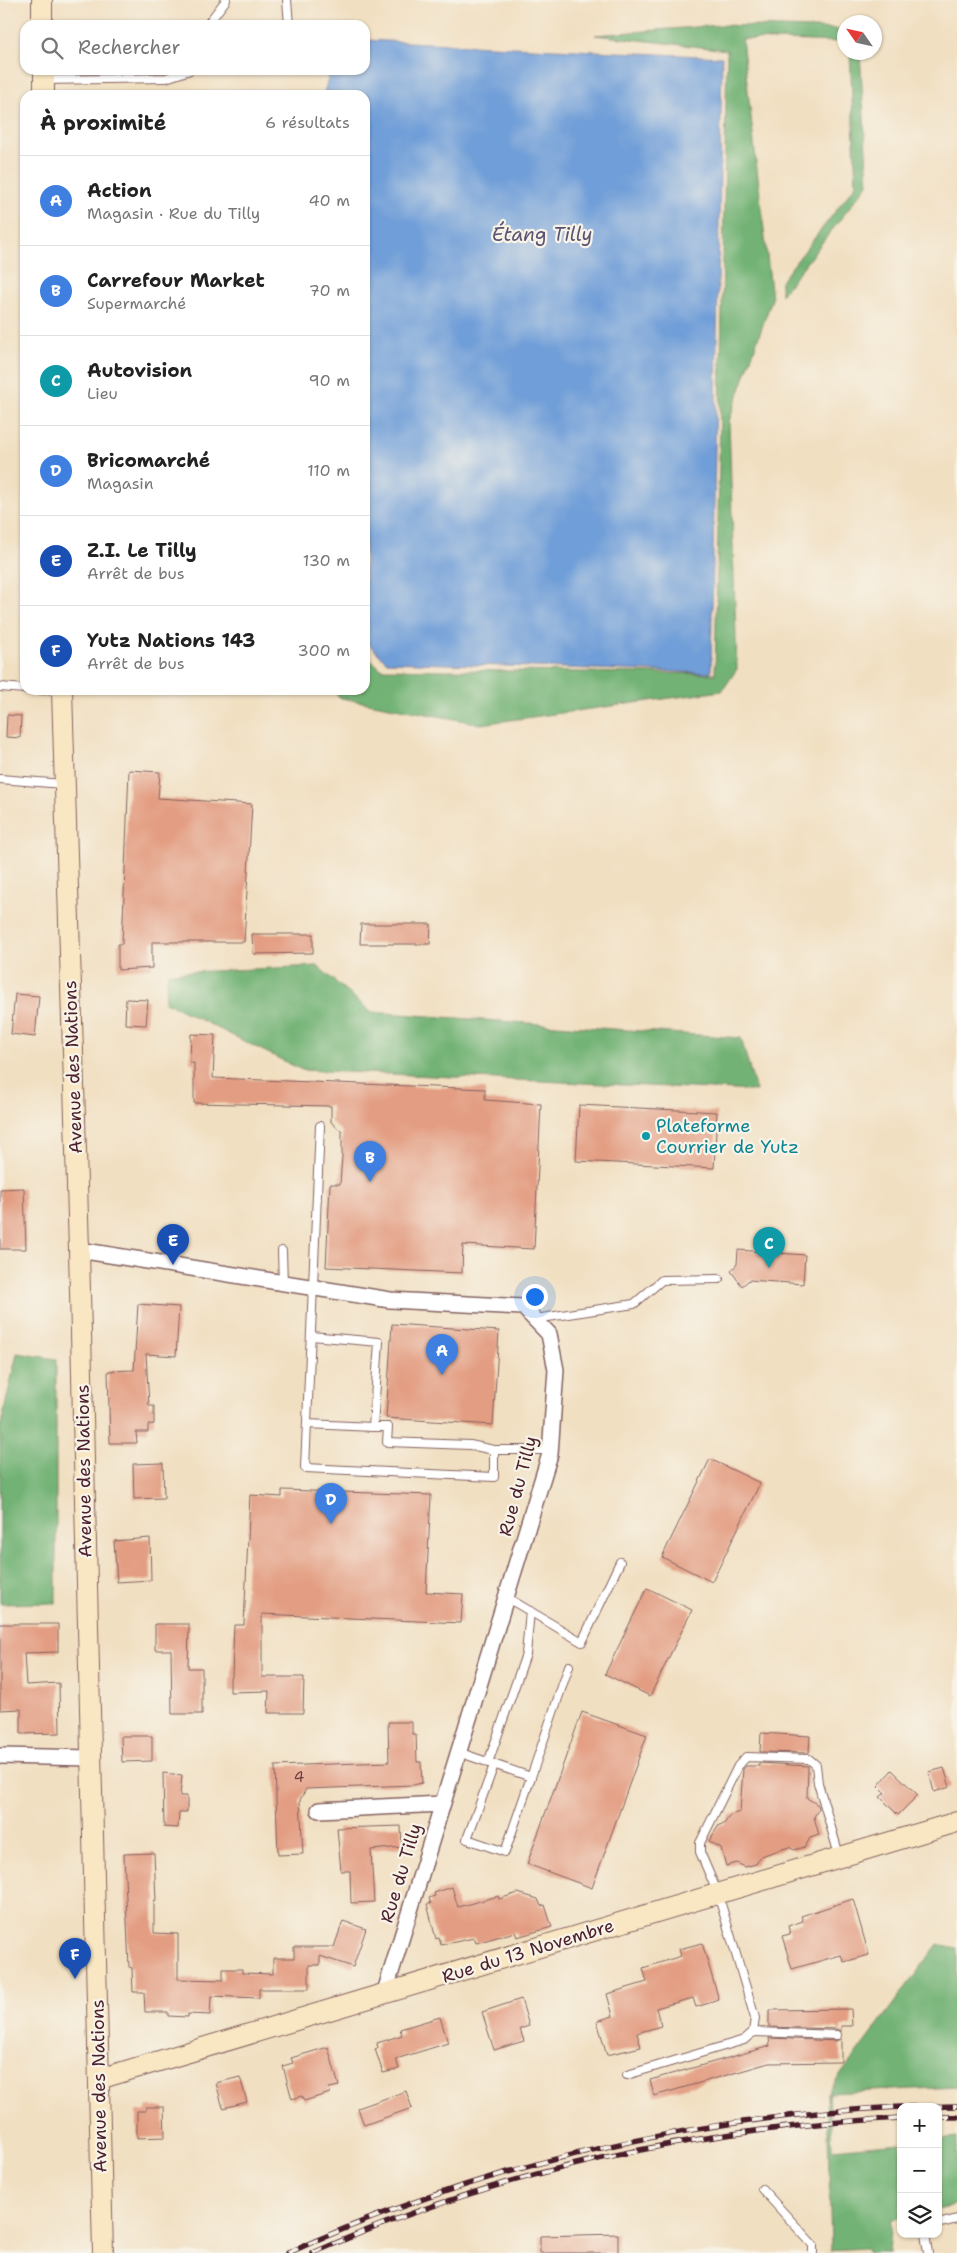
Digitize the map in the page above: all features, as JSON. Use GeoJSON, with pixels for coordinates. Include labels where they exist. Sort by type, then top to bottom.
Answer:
{"type":"FeatureCollection","features":[{"type":"Feature","properties":{"kind":"main road"},"geometry":{"type":"LineString","coordinates":[[42,0],[42,20]]}},
{"type":"Feature","properties":{"kind":"main road","name":"Avenue des Nations"},"geometry":{"type":"LineString","coordinates":[[62,695],[79,1250],[104,2253]]}},
{"type":"Feature","properties":{"kind":"main road","name":"Rue du 13 Novembre"},"geometry":{"type":"LineString","coordinates":[[99,2079],[957,1822]]}},
{"type":"Feature","properties":{"kind":"street","name":"Rue du Tilly"},"geometry":{"type":"LineString","coordinates":[[79,1250],[390,1300],[523,1307],[549,1334],[556,1370],[550,1450],[384,1995]]}},
{"type":"Feature","properties":{"kind":"street"},"geometry":{"type":"LineString","coordinates":[[0,1756],[91,1758]]}},
{"type":"Feature","properties":{"kind":"street"},"geometry":{"type":"LineString","coordinates":[[319,1810],[442,1804]]}},
{"type":"Feature","properties":{"kind":"lane"},"geometry":{"type":"LineString","coordinates":[[211,20],[226,0]]}},
{"type":"Feature","properties":{"kind":"lane"},"geometry":{"type":"LineString","coordinates":[[286,0],[288,20]]}},
{"type":"Feature","properties":{"kind":"lane"},"geometry":{"type":"LineString","coordinates":[[44,82],[166,78],[175,75]]}},
{"type":"Feature","properties":{"kind":"lane"},"geometry":{"type":"LineString","coordinates":[[0,688],[20,689]]}},
{"type":"Feature","properties":{"kind":"lane"},"geometry":{"type":"LineString","coordinates":[[0,779],[65,784]]}},
{"type":"Feature","properties":{"kind":"lane"},"geometry":{"type":"LineString","coordinates":[[320,1126],[312,1336],[304,1468],[494,1476],[494,1450]]}},
{"type":"Feature","properties":{"kind":"lane"},"geometry":{"type":"LineString","coordinates":[[282,1251],[284,1284]]}},
{"type":"Feature","properties":{"kind":"lane"},"geometry":{"type":"LineString","coordinates":[[535,1319],[634,1304],[662,1280],[719,1279]]}},
{"type":"Feature","properties":{"kind":"lane"},"geometry":{"type":"LineString","coordinates":[[312,1336],[379,1342],[373,1427]]}},
{"type":"Feature","properties":{"kind":"lane"},"geometry":{"type":"LineString","coordinates":[[307,1424],[388,1427],[387,1442],[470,1445],[494,1450],[550,1450]]}},
{"type":"Feature","properties":{"kind":"lane"},"geometry":{"type":"LineString","coordinates":[[506,1597],[582,1642],[620,1562]]}},
{"type":"Feature","properties":{"kind":"lane"},"geometry":{"type":"LineString","coordinates":[[530,1611],[526,1654],[468,1840],[505,1852],[569,1666]]}},
{"type":"Feature","properties":{"kind":"lane"},"geometry":{"type":"LineString","coordinates":[[458,1752],[531,1777]]}},
{"type":"Feature","properties":{"kind":"lane"},"geometry":{"type":"LineString","coordinates":[[627,2075],[744,2040],[752,2032],[755,2018],[718,1894],[700,1852],[700,1843],[738,1766],[746,1757],[810,1759],[816,1766],[818,1783],[840,1857]]}},
{"type":"Feature","properties":{"kind":"lane"},"geometry":{"type":"LineString","coordinates":[[752,2032],[837,2035]]}},
{"type":"Feature","properties":{"kind":"lane"},"geometry":{"type":"LineString","coordinates":[[762,2190],[813,2245],[812,2253]]}},
{"type":"Feature","properties":{"kind":"lane"},"geometry":{"type":"LineString","coordinates":[[942,2223],[957,2219]]}},
{"type":"Feature","properties":{"kind":"lane"},"geometry":{"type":"LineString","coordinates":[[926,2238],[928,2253]]}},
{"type":"Feature","properties":{"kind":"green space"},"geometry":{"type":"Polygon","coordinates":[[[720,25],[837,29],[837,42],[742,39],[772,299],[729,421],[737,669],[722,691],[481,724],[341,698],[337,695],[370,695],[370,659],[381,669],[715,674],[727,50],[595,35],[720,25]]]}},
{"type":"Feature","properties":{"kind":"green space"},"geometry":{"type":"Polygon","coordinates":[[[850,60],[860,60],[868,184],[781,295],[781,281],[856,185],[850,60]]]}},
{"type":"Feature","properties":{"kind":"green space"},"geometry":{"type":"Polygon","coordinates":[[[317,966],[371,1012],[741,1038],[756,1091],[302,1070],[165,1002],[168,973],[317,966]]]}},
{"type":"Feature","properties":{"kind":"green space"},"geometry":{"type":"Polygon","coordinates":[[[17,1353],[56,1359],[56,1603],[0,1604],[0,1429],[17,1353]]]}},
{"type":"Feature","properties":{"kind":"green space"},"geometry":{"type":"Polygon","coordinates":[[[938,1944],[957,1948],[957,2087],[829,2093],[832,2149],[897,2143],[897,2219],[892,2220],[889,2253],[868,2253],[866,2248],[831,2250],[827,2093],[938,1944]]]}},
{"type":"Feature","properties":{"kind":"green space"},"geometry":{"type":"Polygon","coordinates":[[[957,2138],[957,2204],[942,2208],[942,2148],[942,2140],[957,2138]]]}},
{"type":"Feature","properties":{"kind":"water","name":"Étang Tilly"},"geometry":{"type":"Polygon","coordinates":[[[370,40],[722,57],[711,673],[387,662],[370,646],[370,90],[325,90],[329,75],[370,75],[370,40]]]}},
{"type":"Feature","properties":{"kind":"building"},"geometry":{"type":"Polygon","coordinates":[[[7,715],[21,716],[20,738],[6,737],[7,715]]]}},
{"type":"Feature","properties":{"kind":"building"},"geometry":{"type":"Polygon","coordinates":[[[129,770],[160,772],[158,798],[252,804],[244,942],[152,942],[152,968],[118,970],[118,944],[122,944],[129,770]]]}},
{"type":"Feature","properties":{"kind":"building"},"geometry":{"type":"Polygon","coordinates":[[[361,924],[431,924],[430,944],[360,944],[361,924]]]}},
{"type":"Feature","properties":{"kind":"building"},"geometry":{"type":"Polygon","coordinates":[[[252,934],[313,934],[313,953],[253,954],[252,934]]]}},
{"type":"Feature","properties":{"kind":"building"},"geometry":{"type":"Polygon","coordinates":[[[15,994],[39,996],[35,1037],[11,1034],[15,994]]]}},
{"type":"Feature","properties":{"kind":"building"},"geometry":{"type":"Polygon","coordinates":[[[126,999],[148,1000],[146,1025],[125,1024],[126,999]]]}},
{"type":"Feature","properties":{"kind":"building"},"geometry":{"type":"Polygon","coordinates":[[[191,1034],[215,1035],[213,1078],[485,1089],[485,1100],[541,1104],[534,1249],[463,1245],[462,1273],[326,1267],[330,1184],[340,1184],[342,1156],[342,1132],[331,1122],[331,1106],[194,1103],[194,1063],[190,1063],[191,1034]]]}},
{"type":"Feature","properties":{"kind":"building","name":"Plateforme Courrier de Yutz"},"geometry":{"type":"Polygon","coordinates":[[[579,1105],[717,1112],[714,1168],[576,1161],[579,1105]]]}},
{"type":"Feature","properties":{"kind":"building"},"geometry":{"type":"Polygon","coordinates":[[[24,1188],[26,1249],[0,1249],[0,1189],[24,1188]]]}},
{"type":"Feature","properties":{"kind":"building"},"geometry":{"type":"Polygon","coordinates":[[[738,1250],[805,1255],[803,1284],[749,1280],[742,1286],[731,1271],[737,1264],[738,1250]]]}},
{"type":"Feature","properties":{"kind":"building"},"geometry":{"type":"Polygon","coordinates":[[[138,1304],[179,1307],[176,1356],[146,1354],[149,1406],[154,1406],[154,1424],[148,1425],[148,1432],[136,1432],[137,1443],[110,1443],[108,1371],[134,1370],[138,1304]]]}},
{"type":"Feature","properties":{"kind":"building"},"geometry":{"type":"Polygon","coordinates":[[[392,1324],[499,1331],[493,1425],[386,1418],[392,1324]]]}},
{"type":"Feature","properties":{"kind":"building"},"geometry":{"type":"Polygon","coordinates":[[[710,1459],[760,1483],[712,1582],[662,1557],[710,1459]]]}},
{"type":"Feature","properties":{"kind":"building"},"geometry":{"type":"Polygon","coordinates":[[[163,1463],[164,1498],[134,1499],[133,1464],[163,1463]]]}},
{"type":"Feature","properties":{"kind":"building"},"geometry":{"type":"Polygon","coordinates":[[[282,1490],[431,1495],[426,1592],[463,1594],[461,1623],[262,1614],[262,1677],[304,1677],[303,1713],[268,1713],[269,1691],[230,1692],[234,1625],[244,1625],[250,1495],[282,1497],[282,1490]]]}},
{"type":"Feature","properties":{"kind":"building"},"geometry":{"type":"Polygon","coordinates":[[[150,1538],[151,1580],[117,1582],[114,1541],[150,1538]]]}},
{"type":"Feature","properties":{"kind":"building"},"geometry":{"type":"Polygon","coordinates":[[[647,1588],[692,1610],[650,1696],[605,1674],[647,1588]]]}},
{"type":"Feature","properties":{"kind":"building"},"geometry":{"type":"Polygon","coordinates":[[[0,1624],[58,1624],[58,1652],[24,1653],[26,1685],[59,1683],[60,1733],[21,1734],[21,1709],[0,1710],[0,1624]]]}},
{"type":"Feature","properties":{"kind":"building"},"geometry":{"type":"Polygon","coordinates":[[[155,1624],[189,1624],[188,1668],[202,1668],[202,1714],[172,1714],[171,1650],[155,1650],[155,1624]]]}},
{"type":"Feature","properties":{"kind":"building"},"geometry":{"type":"Polygon","coordinates":[[[582,1712],[647,1735],[592,1888],[527,1864],[582,1712]]]}},
{"type":"Feature","properties":{"kind":"building"},"geometry":{"type":"Polygon","coordinates":[[[388,1722],[412,1722],[412,1734],[416,1734],[417,1762],[421,1762],[422,1783],[413,1785],[306,1789],[300,1800],[303,1854],[278,1855],[275,1766],[389,1762],[388,1722]]]}},
{"type":"Feature","properties":{"kind":"building"},"geometry":{"type":"Polygon","coordinates":[[[761,1733],[810,1736],[809,1753],[760,1752],[761,1733]]]}},
{"type":"Feature","properties":{"kind":"building"},"geometry":{"type":"Polygon","coordinates":[[[121,1736],[152,1736],[152,1761],[122,1762],[121,1736]]]}},
{"type":"Feature","properties":{"kind":"building"},"geometry":{"type":"Polygon","coordinates":[[[759,1763],[808,1766],[807,1798],[818,1805],[819,1808],[814,1817],[819,1835],[810,1838],[805,1847],[794,1850],[789,1847],[761,1856],[756,1864],[745,1867],[737,1863],[726,1866],[721,1848],[709,1841],[719,1825],[724,1824],[730,1815],[740,1812],[743,1769],[746,1766],[759,1766],[759,1763]]]}},
{"type":"Feature","properties":{"kind":"building"},"geometry":{"type":"Polygon","coordinates":[[[944,1768],[950,1787],[934,1792],[929,1772],[944,1768]]]}},
{"type":"Feature","properties":{"kind":"building"},"geometry":{"type":"Polygon","coordinates":[[[892,1770],[918,1795],[898,1815],[880,1797],[885,1793],[878,1786],[892,1770]]]}},
{"type":"Feature","properties":{"kind":"building"},"geometry":{"type":"Polygon","coordinates":[[[163,1773],[182,1775],[180,1796],[187,1796],[187,1812],[179,1812],[178,1828],[164,1827],[163,1773]]]}},
{"type":"Feature","properties":{"kind":"building"},"geometry":{"type":"Polygon","coordinates":[[[401,1826],[402,1847],[371,1850],[374,1902],[351,1903],[350,1871],[341,1871],[337,1828],[401,1826]]]}},
{"type":"Feature","properties":{"kind":"building"},"geometry":{"type":"Polygon","coordinates":[[[154,1853],[156,1901],[154,1900],[154,1933],[178,1934],[178,1979],[223,1980],[223,1969],[242,1969],[242,1973],[273,1974],[273,1958],[294,1958],[294,1947],[334,1947],[343,1921],[366,1929],[353,1967],[320,1956],[320,1965],[309,1965],[309,1989],[259,1989],[259,1998],[211,1996],[210,2015],[188,2014],[188,2017],[168,2016],[168,2012],[145,2012],[144,1992],[133,1992],[132,1968],[129,1967],[124,1854],[154,1853]]]}},
{"type":"Feature","properties":{"kind":"building"},"geometry":{"type":"Polygon","coordinates":[[[452,1887],[458,1907],[498,1896],[499,1899],[518,1893],[538,1899],[541,1906],[545,1905],[552,1927],[517,1937],[515,1932],[476,1943],[474,1938],[441,1945],[439,1938],[436,1939],[427,1904],[431,1904],[429,1898],[435,1896],[434,1893],[452,1887]]]}},
{"type":"Feature","properties":{"kind":"building"},"geometry":{"type":"Polygon","coordinates":[[[853,1899],[869,1955],[844,1962],[841,1955],[792,1969],[782,1936],[790,1934],[788,1926],[803,1921],[801,1916],[853,1899]]]}},
{"type":"Feature","properties":{"kind":"building"},"geometry":{"type":"Polygon","coordinates":[[[702,1943],[719,2000],[696,2007],[693,1998],[656,2008],[661,2026],[637,2033],[641,2047],[607,2055],[597,2021],[613,2016],[607,1994],[647,1982],[643,1968],[681,1956],[679,1949],[702,1943]]]}},
{"type":"Feature","properties":{"kind":"building"},"geometry":{"type":"Polygon","coordinates":[[[521,1999],[529,2026],[520,2029],[524,2041],[494,2050],[482,2012],[521,1999]]]}},
{"type":"Feature","properties":{"kind":"building"},"geometry":{"type":"Polygon","coordinates":[[[851,2009],[852,2026],[841,2026],[841,2032],[837,2029],[769,2027],[769,2010],[851,2009]]]}},
{"type":"Feature","properties":{"kind":"building"},"geometry":{"type":"Polygon","coordinates":[[[440,2017],[448,2043],[396,2059],[399,2069],[383,2073],[375,2049],[378,2048],[377,2043],[402,2035],[400,2029],[440,2017]]]}},
{"type":"Feature","properties":{"kind":"building"},"geometry":{"type":"Polygon","coordinates":[[[769,2038],[837,2041],[841,2038],[841,2062],[769,2063],[654,2096],[650,2080],[770,2046],[769,2038]]]}},
{"type":"Feature","properties":{"kind":"building"},"geometry":{"type":"Polygon","coordinates":[[[328,2047],[339,2086],[329,2088],[330,2093],[304,2101],[302,2096],[292,2099],[283,2066],[293,2063],[291,2058],[328,2047]]]}},
{"type":"Feature","properties":{"kind":"building"},"geometry":{"type":"Polygon","coordinates":[[[240,2077],[247,2102],[223,2108],[216,2083],[240,2077]]]}},
{"type":"Feature","properties":{"kind":"building"},"geometry":{"type":"Polygon","coordinates":[[[406,2091],[412,2108],[364,2125],[358,2108],[406,2091]]]}},
{"type":"Feature","properties":{"kind":"building"},"geometry":{"type":"Polygon","coordinates":[[[146,2107],[164,2107],[165,2137],[137,2138],[137,2111],[146,2111],[146,2107]]]}},
{"type":"Feature","properties":{"kind":"building"},"geometry":{"type":"Polygon","coordinates":[[[618,2234],[618,2253],[540,2253],[540,2236],[618,2234]]]}},
{"type":"Feature","properties":{"kind":"railway"},"geometry":{"type":"LineString","coordinates":[[942,2106],[957,2106]]}},
{"type":"Feature","properties":{"kind":"railway"},"geometry":{"type":"LineString","coordinates":[[288,2253],[361,2222],[435,2195],[511,2171],[587,2151],[743,2122],[897,2107]]}},
{"type":"Feature","properties":{"kind":"railway"},"geometry":{"type":"LineString","coordinates":[[942,2117],[957,2117]]}},
{"type":"Feature","properties":{"kind":"railway"},"geometry":{"type":"LineString","coordinates":[[313,2253],[383,2224],[455,2199],[527,2177],[601,2158],[675,2143],[750,2132],[825,2123],[897,2118]]}},
{"type":"Feature","properties":{"kind":"place","name":"Plateforme Courrier de Yutz"},"geometry":{"type":"Point","coordinates":[646,1136]}},
{"type":"Feature","properties":{"kind":"place","name":"Carrefour Market"},"geometry":{"type":"Point","coordinates":[370,1182]}},
{"type":"Feature","properties":{"kind":"place","name":"Z.I. Le Tilly"},"geometry":{"type":"Point","coordinates":[173,1265]}},
{"type":"Feature","properties":{"kind":"place","name":"Autovision"},"geometry":{"type":"Point","coordinates":[769,1268]}},
{"type":"Feature","properties":{"kind":"place","name":"Action"},"geometry":{"type":"Point","coordinates":[442,1375]}},
{"type":"Feature","properties":{"kind":"place","name":"Bricomarché"},"geometry":{"type":"Point","coordinates":[331,1524]}},
{"type":"Feature","properties":{"kind":"place","name":"Yutz Nations 143"},"geometry":{"type":"Point","coordinates":[75,1979]}}]}
